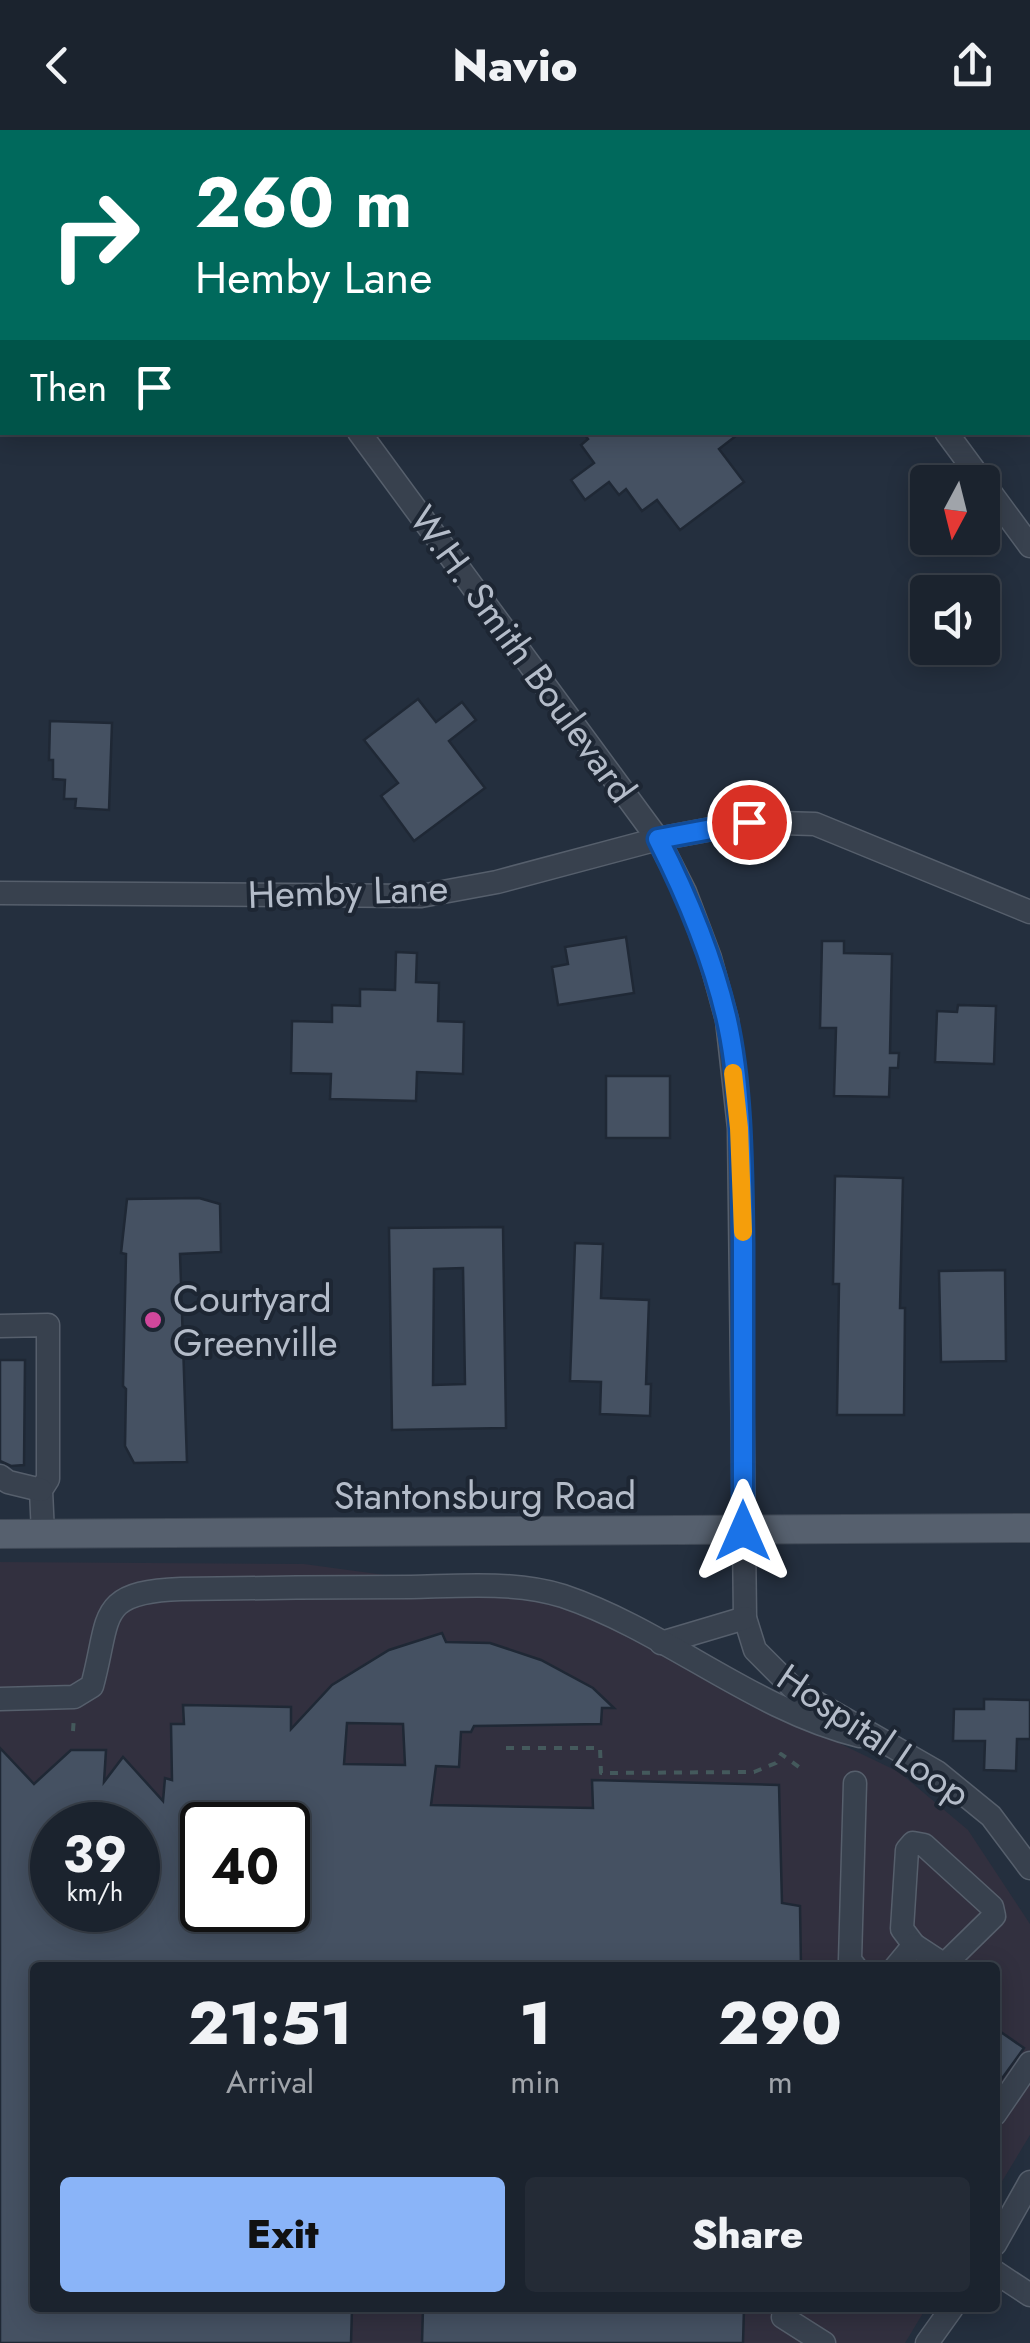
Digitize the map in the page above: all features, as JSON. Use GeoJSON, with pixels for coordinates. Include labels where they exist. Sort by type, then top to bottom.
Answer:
{"type":"FeatureCollection","features":[{"type":"Feature","properties":{"kind":"main road","name":"Stantonsburg Road"},"geometry":{"type":"LineString","coordinates":[[0,1534],[1030,1528]]}},
{"type":"Feature","properties":{"kind":"street","name":"W.H. Smith Boulevard"},"geometry":{"type":"LineString","coordinates":[[361,435],[658,839],[685,892],[710,958],[729,1036],[739,1128],[743,1531]]}},
{"type":"Feature","properties":{"kind":"street"},"geometry":{"type":"LineString","coordinates":[[948,435],[1030,546]]}},
{"type":"Feature","properties":{"kind":"street","name":"Hemby Lane"},"geometry":{"type":"LineString","coordinates":[[0,894],[421,896],[498,882],[658,839],[749,822],[815,824],[1030,912]]}},
{"type":"Feature","properties":{"kind":"street"},"geometry":{"type":"LineString","coordinates":[[0,1326],[48,1325],[48,1479],[42,1490],[43,1534]]}},
{"type":"Feature","properties":{"kind":"street"},"geometry":{"type":"LineString","coordinates":[[0,1476],[8,1482],[42,1490]]}},
{"type":"Feature","properties":{"kind":"street","name":"Hospital Loop"},"geometry":{"type":"LineString","coordinates":[[743,1531],[745,1618],[755,1650],[796,1691],[937,1772],[990,1816],[1030,1868]]}},
{"type":"Feature","properties":{"kind":"street"},"geometry":{"type":"LineString","coordinates":[[0,1698],[74,1698],[92,1686],[108,1616],[118,1602],[136,1593],[522,1588],[578,1602],[661,1642],[730,1682],[831,1729],[888,1743]]}},
{"type":"Feature","properties":{"kind":"street"},"geometry":{"type":"LineString","coordinates":[[661,1642],[745,1618]]}},
{"type":"Feature","properties":{"kind":"street"},"geometry":{"type":"LineString","coordinates":[[852,1962],[855,1784]]}},
{"type":"Feature","properties":{"kind":"street"},"geometry":{"type":"LineString","coordinates":[[941,1962],[914,1945],[902,1929],[907,1850],[913,1843],[924,1845],[992,1907],[994,1916],[951,1962]]}},
{"type":"Feature","properties":{"kind":"street"},"geometry":{"type":"LineString","coordinates":[[901,1962],[914,1945]]}},
{"type":"Feature","properties":{"kind":"street"},"geometry":{"type":"LineString","coordinates":[[1000,2107],[1030,2062]]}},
{"type":"Feature","properties":{"kind":"street"},"geometry":{"type":"LineString","coordinates":[[1000,2235],[1030,2182]]}},
{"type":"Feature","properties":{"kind":"street"},"geometry":{"type":"LineString","coordinates":[[1000,2275],[1030,2295]]}},
{"type":"Feature","properties":{"kind":"street"},"geometry":{"type":"LineString","coordinates":[[927,2343],[949,2312]]}},
{"type":"Feature","properties":{"kind":"street"},"geometry":{"type":"LineString","coordinates":[[783,2317],[824,2343]]}},
{"type":"Feature","properties":{"kind":"path"},"geometry":{"type":"LineString","coordinates":[[506,1748],[600,1748],[601,1773],[754,1772],[768,1768],[782,1754],[802,1770]]}},
{"type":"Feature","properties":{"kind":"shaded area"},"geometry":{"type":"Polygon","coordinates":[[[0,1562],[304,1564],[569,1600],[789,1719],[899,1772],[968,1830],[1030,1924],[1030,2135],[1000,2185],[1000,1962],[30,1962],[30,2312],[924,2312],[905,2343],[0,2343],[0,1562]]]}},
{"type":"Feature","properties":{"kind":"building"},"geometry":{"type":"Polygon","coordinates":[[[585,435],[737,435],[719,449],[744,482],[680,530],[657,500],[642,511],[626,489],[619,495],[609,482],[585,500],[571,480],[594,463],[581,445],[588,439],[585,435]]]}},
{"type":"Feature","properties":{"kind":"building"},"geometry":{"type":"Polygon","coordinates":[[[418,699],[436,722],[462,702],[476,720],[449,741],[485,788],[414,841],[381,796],[398,783],[364,740],[418,699]]]}},
{"type":"Feature","properties":{"kind":"building"},"geometry":{"type":"Polygon","coordinates":[[[50,721],[112,723],[109,810],[75,808],[76,799],[64,799],[65,780],[53,779],[53,760],[49,760],[50,721]]]}},
{"type":"Feature","properties":{"kind":"building"},"geometry":{"type":"Polygon","coordinates":[[[626,937],[634,993],[558,1005],[552,967],[568,964],[565,947],[626,937]]]}},
{"type":"Feature","properties":{"kind":"building"},"geometry":{"type":"Polygon","coordinates":[[[822,941],[844,941],[844,953],[892,954],[890,1053],[899,1053],[898,1068],[890,1068],[889,1097],[834,1096],[836,1028],[820,1028],[822,941]]]}},
{"type":"Feature","properties":{"kind":"building"},"geometry":{"type":"Polygon","coordinates":[[[396,952],[417,953],[416,982],[439,983],[438,1021],[464,1022],[463,1074],[417,1072],[416,1101],[330,1099],[331,1074],[291,1073],[292,1021],[332,1022],[332,1005],[360,1006],[360,989],[395,990],[396,952]]]}},
{"type":"Feature","properties":{"kind":"building"},"geometry":{"type":"Polygon","coordinates":[[[958,1005],[996,1006],[994,1064],[935,1062],[937,1011],[957,1012],[958,1005]]]}},
{"type":"Feature","properties":{"kind":"building"},"geometry":{"type":"Polygon","coordinates":[[[606,1076],[670,1076],[670,1138],[606,1138],[606,1076]]]}},
{"type":"Feature","properties":{"kind":"building"},"geometry":{"type":"Polygon","coordinates":[[[835,1176],[903,1178],[900,1308],[905,1308],[904,1415],[837,1415],[839,1284],[833,1284],[835,1176]]]}},
{"type":"Feature","properties":{"kind":"building","name":"Courtyard Greenville"},"geometry":{"type":"Polygon","coordinates":[[[199,1198],[220,1204],[221,1252],[180,1254],[187,1462],[134,1463],[125,1446],[123,1386],[126,1254],[121,1253],[127,1199],[199,1198]]]}},
{"type":"Feature","properties":{"kind":"building"},"geometry":{"type":"Polygon","coordinates":[[[503,1227],[506,1428],[392,1430],[389,1228],[503,1227]],[[463,1268],[434,1269],[433,1385],[465,1384],[463,1268]]]}},
{"type":"Feature","properties":{"kind":"building"},"geometry":{"type":"Polygon","coordinates":[[[575,1243],[603,1244],[601,1298],[649,1300],[646,1384],[651,1384],[650,1416],[600,1414],[601,1382],[570,1381],[575,1243]]]}},
{"type":"Feature","properties":{"kind":"building"},"geometry":{"type":"Polygon","coordinates":[[[1005,1270],[1006,1361],[941,1362],[939,1271],[1005,1270]]]}},
{"type":"Feature","properties":{"kind":"building"},"geometry":{"type":"Polygon","coordinates":[[[0,1360],[25,1360],[24,1465],[11,1466],[0,1461],[0,1360]]]}},
{"type":"Feature","properties":{"kind":"building"},"geometry":{"type":"Polygon","coordinates":[[[442,1633],[446,1642],[490,1643],[541,1660],[593,1688],[614,1708],[602,1708],[601,1724],[474,1726],[471,1732],[461,1732],[459,1767],[436,1766],[431,1805],[593,1808],[592,1780],[779,1785],[782,1903],[800,1906],[801,1962],[30,1962],[30,2312],[352,2312],[351,2343],[0,2343],[0,1748],[34,1784],[71,1750],[106,1750],[104,1782],[123,1757],[163,1801],[165,1778],[172,1780],[171,1724],[184,1724],[183,1705],[291,1707],[291,1729],[332,1685],[389,1650],[442,1633]],[[347,1723],[344,1764],[405,1765],[403,1724],[347,1723]]]}},
{"type":"Feature","properties":{"kind":"building"},"geometry":{"type":"Polygon","coordinates":[[[984,1699],[1030,1700],[1030,1739],[1017,1739],[1016,1771],[984,1770],[985,1741],[953,1741],[954,1709],[984,1709],[984,1699]]]}},
{"type":"Feature","properties":{"kind":"building"},"geometry":{"type":"Polygon","coordinates":[[[1000,2031],[1024,2048],[1000,2081],[1000,2031]]]}},
{"type":"Feature","properties":{"kind":"building"},"geometry":{"type":"Polygon","coordinates":[[[423,2312],[744,2312],[743,2343],[422,2343],[423,2312]]]}},
{"type":"Feature","properties":{"kind":"slow traffic"},"geometry":{"type":"LineString","coordinates":[[733,1073],[743,1232]]}},
{"type":"Feature","properties":{"kind":"place","name":"Courtyard Greenville"},"geometry":{"type":"Point","coordinates":[153,1320]}},
{"type":"Feature","properties":{"kind":"route"},"geometry":{"type":"LineString","coordinates":[[743,1531],[742,1196],[729,1036],[710,958],[685,892],[658,839],[749,822]]}}]}
